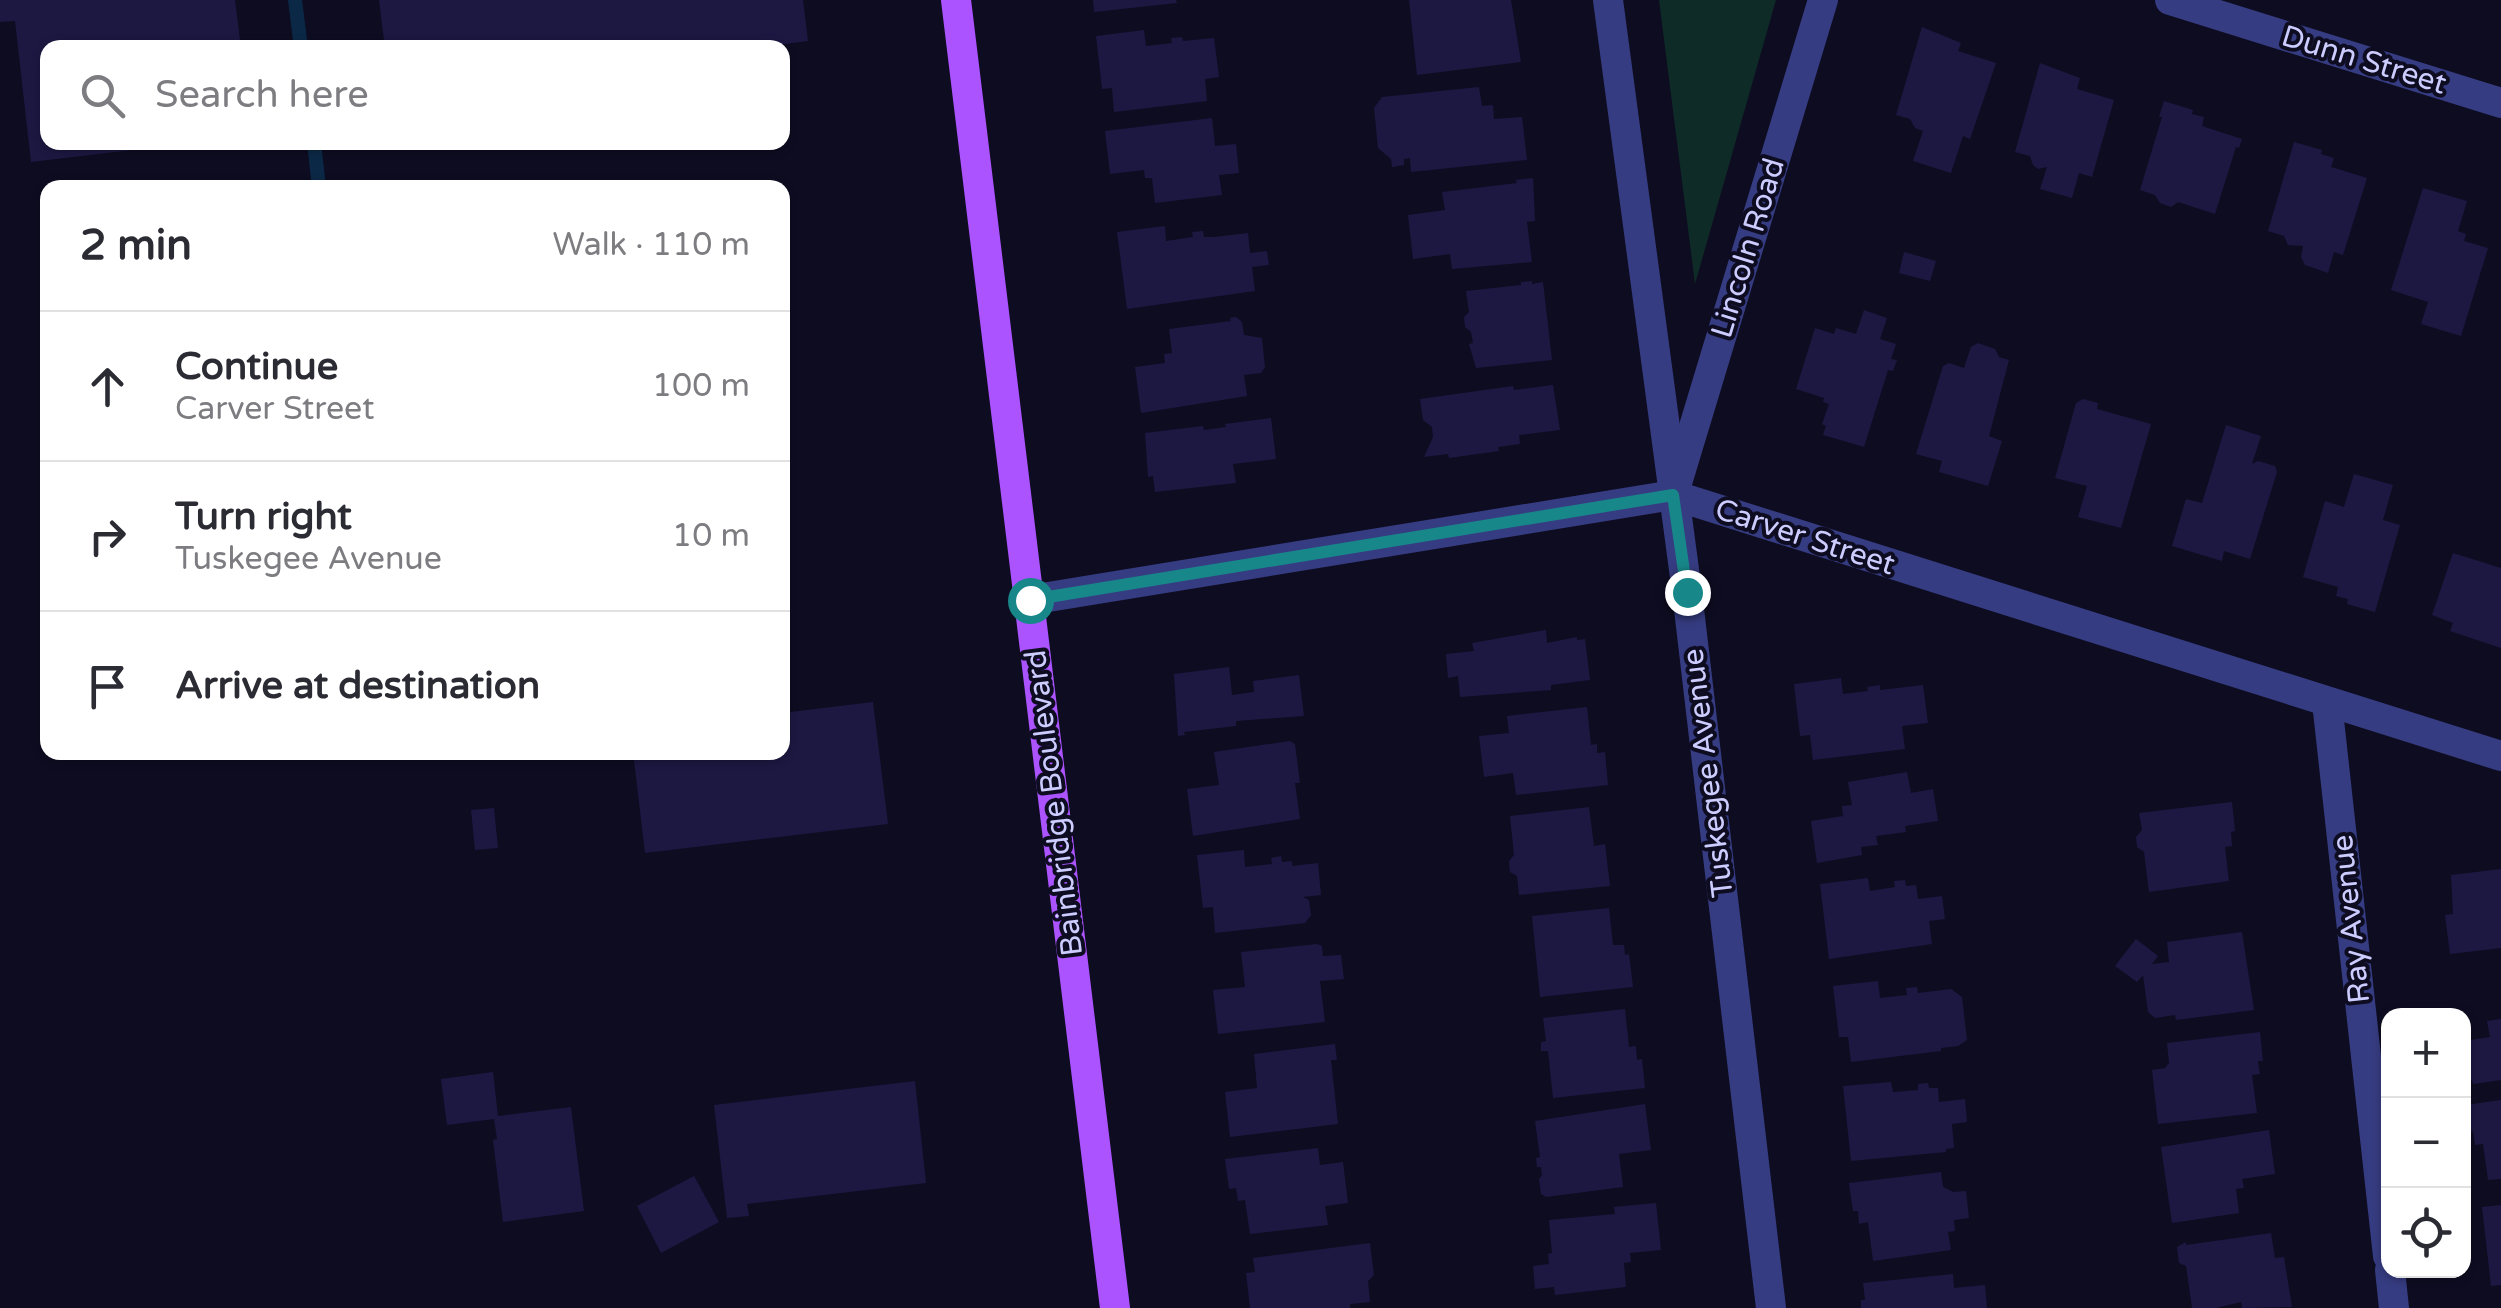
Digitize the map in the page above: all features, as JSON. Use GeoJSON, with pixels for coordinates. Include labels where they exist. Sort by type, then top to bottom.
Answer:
{"type":"FeatureCollection","features":[{"type":"Feature","properties":{"kind":"main road","name":"Bainbridge Boulevard"},"geometry":{"type":"LineString","coordinates":[[956,0],[1114,1308]]}},
{"type":"Feature","properties":{"kind":"street","name":"Tuskegee Avenue"},"geometry":{"type":"LineString","coordinates":[[1608,0],[1772,1308]]}},
{"type":"Feature","properties":{"kind":"street","name":"Lincoln Road"},"geometry":{"type":"LineString","coordinates":[[1673,495],[1823,0]]}},
{"type":"Feature","properties":{"kind":"street","name":"Dunn Street"},"geometry":{"type":"LineString","coordinates":[[2170,0],[2501,103]]}},
{"type":"Feature","properties":{"kind":"street","name":"Carver Street"},"geometry":{"type":"LineString","coordinates":[[1030,600],[1673,495],[2501,756]]}},
{"type":"Feature","properties":{"kind":"street","name":"Ray Avenue"},"geometry":{"type":"LineString","coordinates":[[2326,702],[2381,1193]]}},
{"type":"Feature","properties":{"kind":"street"},"geometry":{"type":"LineString","coordinates":[[2391,1278],[2394,1308]]}},
{"type":"Feature","properties":{"kind":"green space"},"geometry":{"type":"Polygon","coordinates":[[[1659,0],[1776,0],[1695,284],[1659,0]]]}},
{"type":"Feature","properties":{"kind":"building"},"geometry":{"type":"Polygon","coordinates":[[[0,0],[235,0],[240,40],[40,40],[40,150],[132,150],[31,162],[15,21],[0,22],[0,0]]]}},
{"type":"Feature","properties":{"kind":"building"},"geometry":{"type":"Polygon","coordinates":[[[379,0],[803,0],[808,41],[790,43],[790,40],[384,40],[379,0]]]}},
{"type":"Feature","properties":{"kind":"building"},"geometry":{"type":"Polygon","coordinates":[[[1093,0],[1176,0],[1177,3],[1094,12],[1093,0]]]}},
{"type":"Feature","properties":{"kind":"building"},"geometry":{"type":"Polygon","coordinates":[[[1409,0],[1511,0],[1521,62],[1417,75],[1409,0]]]}},
{"type":"Feature","properties":{"kind":"building"},"geometry":{"type":"Polygon","coordinates":[[[1922,27],[1961,43],[1958,51],[1996,63],[1970,139],[1963,136],[1951,173],[1913,161],[1923,131],[1915,128],[1910,119],[1896,115],[1922,27]]]}},
{"type":"Feature","properties":{"kind":"building"},"geometry":{"type":"Polygon","coordinates":[[[1144,30],[1146,46],[1172,43],[1171,38],[1214,38],[1219,77],[1205,79],[1207,101],[1114,112],[1112,88],[1102,89],[1096,36],[1144,30]]]}},
{"type":"Feature","properties":{"kind":"building"},"geometry":{"type":"Polygon","coordinates":[[[2040,63],[2080,78],[2077,89],[2114,100],[2092,177],[2079,173],[2072,198],[2040,189],[2047,167],[2038,169],[2030,156],[2015,152],[2040,63]]]}},
{"type":"Feature","properties":{"kind":"building"},"geometry":{"type":"Polygon","coordinates":[[[1479,87],[1482,106],[1493,105],[1494,119],[1522,117],[1527,160],[1411,172],[1410,158],[1404,159],[1404,165],[1392,167],[1391,159],[1378,148],[1374,108],[1382,97],[1479,87]]]}},
{"type":"Feature","properties":{"kind":"building"},"geometry":{"type":"Polygon","coordinates":[[[2164,101],[2204,117],[2202,126],[2242,139],[2215,214],[2178,202],[2171,207],[2140,190],[2164,101]]]}},
{"type":"Feature","properties":{"kind":"building"},"geometry":{"type":"Polygon","coordinates":[[[1212,118],[1215,146],[1236,144],[1239,173],[1219,175],[1222,195],[1155,203],[1152,178],[1145,178],[1144,170],[1110,174],[1105,131],[1212,118]]]}},
{"type":"Feature","properties":{"kind":"building"},"geometry":{"type":"Polygon","coordinates":[[[2294,142],[2334,158],[2331,167],[2367,178],[2343,255],[2334,252],[2328,273],[2305,265],[2301,257],[2303,246],[2288,245],[2284,236],[2268,231],[2294,142]]]}},
{"type":"Feature","properties":{"kind":"building"},"geometry":{"type":"Polygon","coordinates":[[[1533,178],[1535,221],[1527,222],[1532,262],[1452,269],[1450,254],[1413,259],[1408,215],[1445,210],[1442,192],[1533,178]]]}},
{"type":"Feature","properties":{"kind":"building"},"geometry":{"type":"Polygon","coordinates":[[[2423,188],[2467,201],[2458,231],[2466,234],[2464,241],[2488,248],[2461,336],[2421,324],[2428,302],[2391,290],[2423,188]]]}},
{"type":"Feature","properties":{"kind":"building"},"geometry":{"type":"Polygon","coordinates":[[[1165,226],[1166,241],[1193,237],[1192,232],[1203,231],[1204,237],[1248,233],[1250,253],[1267,251],[1269,265],[1252,267],[1255,291],[1127,309],[1117,232],[1165,226]]]}},
{"type":"Feature","properties":{"kind":"building"},"geometry":{"type":"Polygon","coordinates":[[[1904,252],[1936,261],[1930,281],[1899,273],[1904,252]]]}},
{"type":"Feature","properties":{"kind":"building"},"geometry":{"type":"Polygon","coordinates":[[[1543,282],[1552,360],[1476,368],[1469,344],[1473,343],[1471,332],[1465,327],[1464,317],[1469,312],[1466,291],[1543,282]]]}},
{"type":"Feature","properties":{"kind":"building"},"geometry":{"type":"Polygon","coordinates":[[[1864,310],[1887,318],[1880,339],[1896,344],[1891,359],[1897,360],[1893,371],[1888,370],[1864,447],[1823,435],[1826,426],[1822,424],[1829,404],[1823,402],[1824,398],[1796,389],[1815,328],[1834,334],[1836,328],[1856,334],[1864,310]]]}},
{"type":"Feature","properties":{"kind":"building"},"geometry":{"type":"Polygon","coordinates":[[[1236,317],[1242,322],[1244,335],[1262,338],[1265,367],[1261,373],[1244,375],[1247,396],[1141,413],[1135,367],[1165,363],[1164,354],[1172,353],[1169,329],[1231,321],[1236,317]]]}},
{"type":"Feature","properties":{"kind":"building"},"geometry":{"type":"Polygon","coordinates":[[[1978,343],[2009,360],[1989,436],[2002,441],[1988,486],[1939,472],[1942,461],[1916,454],[1943,366],[1949,363],[1964,368],[1971,347],[1978,343]]]}},
{"type":"Feature","properties":{"kind":"building"},"geometry":{"type":"Polygon","coordinates":[[[1553,385],[1560,430],[1519,435],[1520,444],[1498,447],[1499,451],[1424,457],[1433,437],[1432,427],[1423,420],[1420,399],[1513,386],[1514,390],[1553,385]]]}},
{"type":"Feature","properties":{"kind":"building"},"geometry":{"type":"Polygon","coordinates":[[[2083,399],[2098,403],[2097,409],[2151,424],[2121,528],[2078,517],[2087,486],[2055,478],[2076,403],[2083,399]]]}},
{"type":"Feature","properties":{"kind":"building"},"geometry":{"type":"Polygon","coordinates":[[[1271,418],[1276,459],[1233,464],[1236,483],[1155,492],[1153,476],[1148,477],[1145,433],[1203,426],[1204,430],[1271,418]]]}},
{"type":"Feature","properties":{"kind":"building"},"geometry":{"type":"Polygon","coordinates":[[[2226,425],[2261,436],[2252,464],[2258,461],[2275,466],[2277,472],[2250,559],[2224,551],[2222,561],[2172,546],[2186,499],[2202,503],[2226,425]]]}},
{"type":"Feature","properties":{"kind":"building"},"geometry":{"type":"Polygon","coordinates":[[[2354,474],[2393,485],[2383,520],[2400,525],[2375,612],[2347,604],[2348,599],[2336,596],[2338,587],[2303,577],[2325,501],[2344,507],[2354,474]]]}},
{"type":"Feature","properties":{"kind":"building"},"geometry":{"type":"Polygon","coordinates":[[[2453,553],[2501,568],[2501,648],[2450,631],[2453,623],[2432,615],[2453,553]]]}},
{"type":"Feature","properties":{"kind":"building"},"geometry":{"type":"Polygon","coordinates":[[[1546,630],[1547,643],[1585,639],[1590,680],[1551,685],[1551,690],[1460,697],[1458,676],[1448,678],[1446,654],[1474,651],[1472,643],[1546,630]]]}},
{"type":"Feature","properties":{"kind":"building"},"geometry":{"type":"Polygon","coordinates":[[[1229,667],[1232,695],[1254,692],[1253,681],[1299,675],[1304,716],[1236,721],[1236,726],[1178,736],[1174,674],[1229,667]]]}},
{"type":"Feature","properties":{"kind":"building"},"geometry":{"type":"Polygon","coordinates":[[[1841,678],[1843,694],[1880,685],[1880,690],[1923,685],[1928,723],[1902,726],[1905,749],[1813,760],[1810,735],[1800,736],[1794,684],[1841,678]]]}},
{"type":"Feature","properties":{"kind":"building"},"geometry":{"type":"Polygon","coordinates":[[[873,702],[888,824],[645,853],[634,760],[790,760],[790,712],[873,702]]]}},
{"type":"Feature","properties":{"kind":"building"},"geometry":{"type":"Polygon","coordinates":[[[1587,707],[1591,745],[1597,744],[1597,753],[1605,752],[1608,785],[1516,795],[1513,773],[1484,777],[1479,736],[1509,733],[1507,716],[1587,707]]]}},
{"type":"Feature","properties":{"kind":"building"},"geometry":{"type":"Polygon","coordinates":[[[1290,741],[1295,744],[1300,783],[1295,783],[1300,819],[1193,836],[1187,789],[1219,785],[1214,752],[1290,741]]]}},
{"type":"Feature","properties":{"kind":"building"},"geometry":{"type":"Polygon","coordinates":[[[1907,772],[1911,793],[1933,789],[1938,821],[1905,826],[1906,832],[1876,836],[1878,845],[1861,847],[1862,855],[1817,863],[1811,821],[1843,816],[1842,806],[1852,805],[1848,782],[1907,772]]]}},
{"type":"Feature","properties":{"kind":"building"},"geometry":{"type":"Polygon","coordinates":[[[2232,802],[2235,831],[2231,832],[2232,846],[2225,847],[2229,881],[2149,892],[2144,852],[2137,847],[2136,837],[2142,830],[2139,813],[2232,802]]]}},
{"type":"Feature","properties":{"kind":"building"},"geometry":{"type":"Polygon","coordinates":[[[1589,807],[1594,846],[1605,844],[1610,886],[1519,895],[1517,876],[1510,872],[1509,861],[1514,855],[1510,816],[1589,807]]]}},
{"type":"Feature","properties":{"kind":"building"},"geometry":{"type":"Polygon","coordinates":[[[494,808],[498,848],[475,850],[471,810],[494,808]]]}},
{"type":"Feature","properties":{"kind":"building"},"geometry":{"type":"Polygon","coordinates":[[[1244,850],[1245,867],[1272,864],[1271,858],[1281,856],[1282,862],[1292,861],[1292,866],[1318,863],[1321,895],[1303,897],[1309,900],[1311,915],[1305,923],[1215,933],[1213,907],[1203,908],[1197,855],[1244,850]]]}},
{"type":"Feature","properties":{"kind":"building"},"geometry":{"type":"Polygon","coordinates":[[[2501,869],[2501,948],[2450,954],[2445,915],[2453,914],[2451,875],[2501,869]]]}},
{"type":"Feature","properties":{"kind":"building"},"geometry":{"type":"Polygon","coordinates":[[[1868,878],[1870,891],[1895,887],[1894,881],[1905,880],[1906,886],[1916,885],[1918,899],[1942,896],[1945,919],[1929,921],[1932,944],[1829,959],[1820,884],[1868,878]]]}},
{"type":"Feature","properties":{"kind":"building"},"geometry":{"type":"Polygon","coordinates":[[[1609,908],[1613,945],[1624,945],[1625,955],[1629,954],[1633,987],[1540,997],[1532,916],[1609,908]]]}},
{"type":"Feature","properties":{"kind":"building"},"geometry":{"type":"Polygon","coordinates":[[[2242,932],[2254,1010],[2176,1020],[2175,1015],[2155,1018],[2148,1012],[2143,975],[2137,982],[2115,966],[2136,939],[2158,956],[2152,964],[2169,962],[2167,942],[2242,932]]]}},
{"type":"Feature","properties":{"kind":"building"},"geometry":{"type":"Polygon","coordinates":[[[1322,946],[1323,956],[1341,955],[1344,979],[1320,981],[1325,1022],[1218,1034],[1213,990],[1245,987],[1241,952],[1322,946]]]}},
{"type":"Feature","properties":{"kind":"building"},"geometry":{"type":"Polygon","coordinates":[[[1878,981],[1880,998],[1907,995],[1906,988],[1917,987],[1918,993],[1951,989],[1962,997],[1967,1040],[1941,1051],[1851,1062],[1848,1037],[1839,1037],[1833,986],[1878,981]]]}},
{"type":"Feature","properties":{"kind":"building"},"geometry":{"type":"Polygon","coordinates":[[[1625,1009],[1629,1047],[1636,1046],[1637,1060],[1642,1059],[1645,1088],[1553,1098],[1548,1051],[1541,1051],[1541,1042],[1546,1041],[1543,1018],[1625,1009]]]}},
{"type":"Feature","properties":{"kind":"building"},"geometry":{"type":"Polygon","coordinates":[[[2501,1019],[2501,1080],[2473,1084],[2471,1040],[2490,1037],[2487,1021],[2501,1019]]]}},
{"type":"Feature","properties":{"kind":"building"},"geometry":{"type":"Polygon","coordinates":[[[2260,1032],[2263,1061],[2258,1061],[2260,1074],[2252,1075],[2257,1113],[2158,1124],[2152,1070],[2165,1068],[2169,1063],[2167,1043],[2260,1032]]]}},
{"type":"Feature","properties":{"kind":"building"},"geometry":{"type":"Polygon","coordinates":[[[1335,1044],[1337,1060],[1331,1060],[1338,1124],[1230,1137],[1225,1092],[1257,1088],[1254,1054],[1335,1044]]]}},
{"type":"Feature","properties":{"kind":"building"},"geometry":{"type":"Polygon","coordinates":[[[493,1072],[498,1116],[571,1107],[584,1211],[503,1222],[494,1119],[447,1125],[441,1079],[493,1072]]]}},
{"type":"Feature","properties":{"kind":"building"},"geometry":{"type":"Polygon","coordinates":[[[915,1081],[926,1183],[747,1204],[749,1216],[727,1218],[714,1105],[915,1081]]]}},
{"type":"Feature","properties":{"kind":"building"},"geometry":{"type":"Polygon","coordinates":[[[1891,1082],[1893,1092],[1918,1090],[1918,1084],[1928,1083],[1929,1088],[1938,1088],[1939,1102],[1965,1099],[1967,1122],[1952,1124],[1954,1148],[1851,1161],[1843,1086],[1891,1082]]]}},
{"type":"Feature","properties":{"kind":"building"},"geometry":{"type":"Polygon","coordinates":[[[2501,1100],[2501,1179],[2488,1180],[2483,1144],[2475,1145],[2471,1132],[2471,1104],[2501,1100]]]}},
{"type":"Feature","properties":{"kind":"building"},"geometry":{"type":"Polygon","coordinates":[[[1645,1104],[1651,1150],[1619,1154],[1623,1187],[1546,1197],[1541,1194],[1535,1121],[1645,1104]]]}},
{"type":"Feature","properties":{"kind":"building"},"geometry":{"type":"Polygon","coordinates":[[[2269,1130],[2275,1174],[2242,1179],[2244,1188],[2236,1189],[2239,1213],[2172,1223],[2161,1147],[2269,1130]]]}},
{"type":"Feature","properties":{"kind":"building"},"geometry":{"type":"Polygon","coordinates":[[[1318,1148],[1320,1165],[1343,1162],[1348,1203],[1325,1206],[1328,1225],[1250,1234],[1245,1200],[1238,1201],[1236,1188],[1229,1189],[1225,1159],[1318,1148]]]}},
{"type":"Feature","properties":{"kind":"building"},"geometry":{"type":"Polygon","coordinates":[[[1941,1172],[1943,1187],[1953,1192],[1966,1191],[1969,1218],[1954,1220],[1955,1231],[1948,1232],[1951,1250],[1873,1261],[1868,1222],[1859,1224],[1849,1183],[1941,1172]]]}},
{"type":"Feature","properties":{"kind":"building"},"geometry":{"type":"Polygon","coordinates":[[[694,1176],[719,1222],[661,1253],[637,1206],[694,1176]]]}},
{"type":"Feature","properties":{"kind":"building"},"geometry":{"type":"Polygon","coordinates":[[[1656,1203],[1661,1250],[1630,1253],[1631,1262],[1624,1263],[1626,1287],[1555,1295],[1554,1287],[1535,1289],[1533,1266],[1549,1264],[1548,1254],[1552,1253],[1549,1220],[1615,1214],[1614,1207],[1656,1203]]]}},
{"type":"Feature","properties":{"kind":"building"},"geometry":{"type":"Polygon","coordinates":[[[2501,1205],[2501,1285],[2491,1286],[2482,1207],[2501,1205]]]}},
{"type":"Feature","properties":{"kind":"building"},"geometry":{"type":"Polygon","coordinates":[[[2271,1233],[2275,1258],[2284,1257],[2292,1307],[2242,1308],[2241,1302],[2192,1308],[2186,1266],[2179,1263],[2177,1247],[2186,1242],[2271,1233]]]}},
{"type":"Feature","properties":{"kind":"building"},"geometry":{"type":"Polygon","coordinates":[[[1370,1243],[1374,1275],[1368,1281],[1370,1302],[1350,1304],[1350,1308],[1250,1308],[1246,1273],[1255,1272],[1253,1258],[1370,1243]]]}},
{"type":"Feature","properties":{"kind":"building"},"geometry":{"type":"Polygon","coordinates":[[[1953,1274],[1954,1288],[1985,1285],[1987,1308],[1861,1308],[1861,1300],[1865,1300],[1863,1283],[1953,1274]]]}},
{"type":"Feature","properties":{"kind":"waterway"},"geometry":{"type":"LineString","coordinates":[[295,0],[300,40]]}},
{"type":"Feature","properties":{"kind":"waterway"},"geometry":{"type":"LineString","coordinates":[[315,150],[318,180]]}},
{"type":"Feature","properties":{"kind":"route"},"geometry":{"type":"LineString","coordinates":[[1030,600],[1673,495],[1687,592]]}}]}
